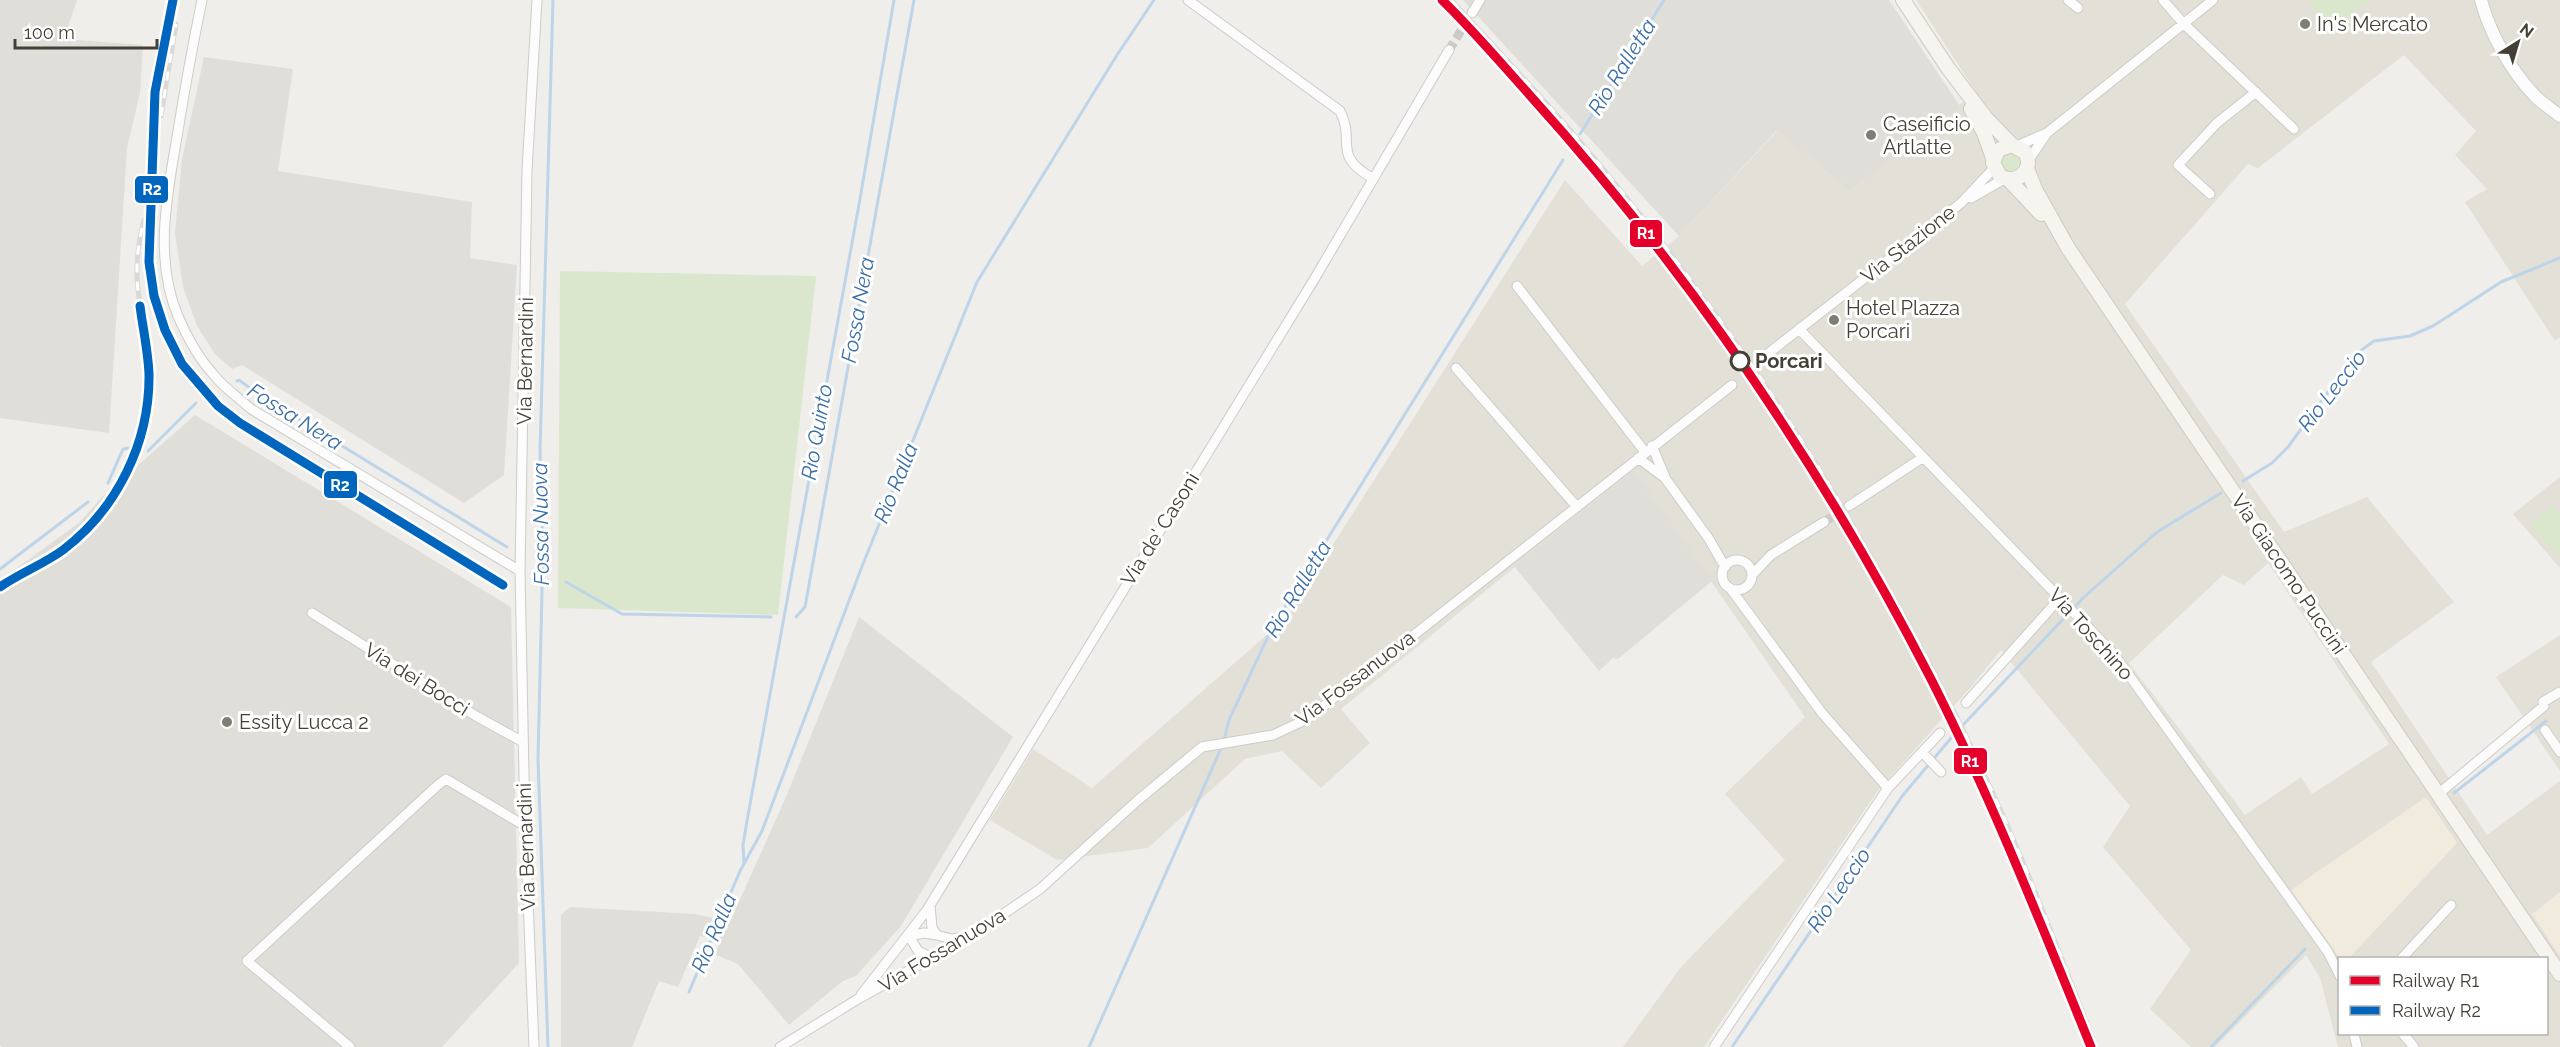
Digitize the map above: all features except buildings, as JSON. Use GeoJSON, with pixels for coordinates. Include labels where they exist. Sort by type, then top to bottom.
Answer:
{"type":"FeatureCollection","features":[{"type":"Feature","properties":{"kind":"main road"},"geometry":{"type":"LineString","coordinates":[[1903,0],[1948,68],[1985,117],[2014,145],[2025,152],[2028,165],[2018,179],[2006,179]]}},
{"type":"Feature","properties":{"kind":"main road"},"geometry":{"type":"LineString","coordinates":[[1948,68],[1979,123],[1994,163],[2006,179],[2032,203],[2068,249]]}},
{"type":"Feature","properties":{"kind":"main road"},"geometry":{"type":"LineString","coordinates":[[1994,163],[1998,150],[2014,145]]}},
{"type":"Feature","properties":{"kind":"main road","name":"Via Giacomo Puccini"},"geometry":{"type":"LineString","coordinates":[[2028,165],[2036,191],[2068,249],[2560,974]]}},
{"type":"Feature","properties":{"kind":"street"},"geometry":{"type":"LineString","coordinates":[[202,0],[189,62],[167,198],[165,249],[172,297],[192,344],[214,376],[252,409],[520,571]]}},
{"type":"Feature","properties":{"kind":"street","name":"Via Bernardini"},"geometry":{"type":"LineString","coordinates":[[534,1047],[525,826],[520,571],[527,171],[537,0]]}},
{"type":"Feature","properties":{"kind":"street"},"geometry":{"type":"LineString","coordinates":[[1188,0],[1340,111],[1345,122],[1345,150],[1350,161],[1372,178]]}},
{"type":"Feature","properties":{"kind":"street"},"geometry":{"type":"LineString","coordinates":[[1472,13],[1480,0]]}},
{"type":"Feature","properties":{"kind":"street"},"geometry":{"type":"LineString","coordinates":[[2068,0],[2078,8]]}},
{"type":"Feature","properties":{"kind":"street"},"geometry":{"type":"LineString","coordinates":[[2163,0],[2183,23],[2294,129]]}},
{"type":"Feature","properties":{"kind":"street"},"geometry":{"type":"LineString","coordinates":[[2014,145],[2047,133],[2213,0]]}},
{"type":"Feature","properties":{"kind":"street"},"geometry":{"type":"LineString","coordinates":[[2481,0],[2495,37],[2516,72],[2535,96],[2560,116]]}},
{"type":"Feature","properties":{"kind":"street","name":"Via de' Casoni"},"geometry":{"type":"LineString","coordinates":[[858,999],[909,936],[931,904],[1315,278],[1449,50]]}},
{"type":"Feature","properties":{"kind":"street"},"geometry":{"type":"LineString","coordinates":[[2210,194],[2178,165],[2217,123],[2256,92]]}},
{"type":"Feature","properties":{"kind":"street"},"geometry":{"type":"LineString","coordinates":[[2028,165],[2047,133]]}},
{"type":"Feature","properties":{"kind":"street","name":"Via Stazione"},"geometry":{"type":"LineString","coordinates":[[1761,359],[1961,203],[1994,163]]}},
{"type":"Feature","properties":{"kind":"street"},"geometry":{"type":"LineString","coordinates":[[1961,203],[2006,179]]}},
{"type":"Feature","properties":{"kind":"street"},"geometry":{"type":"LineString","coordinates":[[1517,286],[1666,479],[1709,539],[1725,567],[1722,576],[1822,713],[1888,788]]}},
{"type":"Feature","properties":{"kind":"street","name":"Via Toschino"},"geometry":{"type":"LineString","coordinates":[[1799,329],[2113,653],[2328,952],[2338,972]]}},
{"type":"Feature","properties":{"kind":"street"},"geometry":{"type":"LineString","coordinates":[[1456,368],[1577,507]]}},
{"type":"Feature","properties":{"kind":"street","name":"Via Fossanuova"},"geometry":{"type":"LineString","coordinates":[[780,1047],[858,999],[971,936],[1040,889],[1177,766],[1202,747],[1273,735],[1306,719],[1732,386]]}},
{"type":"Feature","properties":{"kind":"street"},"geometry":{"type":"LineString","coordinates":[[1645,452],[1666,479]]}},
{"type":"Feature","properties":{"kind":"street"},"geometry":{"type":"LineString","coordinates":[[1849,506],[1922,458]]}},
{"type":"Feature","properties":{"kind":"street"},"geometry":{"type":"LineString","coordinates":[[1752,575],[1771,555],[1824,522]]}},
{"type":"Feature","properties":{"kind":"street"},"geometry":{"type":"LineString","coordinates":[[1709,539],[1751,568],[1750,583],[1744,589],[1730,588]]}},
{"type":"Feature","properties":{"kind":"street"},"geometry":{"type":"LineString","coordinates":[[1725,567],[1739,561],[1771,555]]}},
{"type":"Feature","properties":{"kind":"street"},"geometry":{"type":"LineString","coordinates":[[1744,589],[1752,616]]}},
{"type":"Feature","properties":{"kind":"street"},"geometry":{"type":"LineString","coordinates":[[1966,703],[2060,598]]}},
{"type":"Feature","properties":{"kind":"street","name":"Via dei Bocci"},"geometry":{"type":"LineString","coordinates":[[312,613],[476,716],[523,742]]}},
{"type":"Feature","properties":{"kind":"street"},"geometry":{"type":"LineString","coordinates":[[2437,795],[2544,706],[2543,702],[2560,692]]}},
{"type":"Feature","properties":{"kind":"street"},"geometry":{"type":"LineString","coordinates":[[2545,730],[2560,752]]}},
{"type":"Feature","properties":{"kind":"street"},"geometry":{"type":"LineString","coordinates":[[1714,1047],[1888,788],[1940,734]]}},
{"type":"Feature","properties":{"kind":"street"},"geometry":{"type":"LineString","coordinates":[[1922,752],[1939,769]]}},
{"type":"Feature","properties":{"kind":"street"},"geometry":{"type":"LineString","coordinates":[[350,1047],[247,961],[446,780],[525,826]]}},
{"type":"Feature","properties":{"kind":"street"},"geometry":{"type":"LineString","coordinates":[[931,904],[932,928],[937,935]]}},
{"type":"Feature","properties":{"kind":"street"},"geometry":{"type":"LineString","coordinates":[[2404,957],[2451,905]]}},
{"type":"Feature","properties":{"kind":"street"},"geometry":{"type":"LineString","coordinates":[[932,958],[918,951],[909,936],[924,933],[951,939],[971,936]]}},
{"type":"Feature","properties":{"kind":"street"},"geometry":{"type":"LineString","coordinates":[[2404,1035],[2414,1047]]}},
{"type":"Feature","properties":{"kind":"shaded area"},"geometry":{"type":"Polygon","coordinates":[[[0,0],[77,0],[64,39],[143,45],[140,93],[127,148],[109,433],[0,418],[0,0]]]}},
{"type":"Feature","properties":{"kind":"shaded area"},"geometry":{"type":"Polygon","coordinates":[[[1463,0],[1889,0],[1960,106],[1850,191],[1777,130],[1679,236],[1463,0]]]}},
{"type":"Feature","properties":{"kind":"shaded area"},"geometry":{"type":"Polygon","coordinates":[[[1916,0],[2560,0],[2560,337],[2555,341],[2465,202],[2487,189],[2455,155],[2476,131],[2404,55],[2258,168],[2248,164],[2125,304],[2284,532],[2367,497],[2454,602],[2371,662],[2487,835],[2560,781],[2560,1047],[2338,1047],[2320,978],[2306,955],[2215,1047],[2191,1047],[2150,1009],[2191,950],[2103,847],[2130,806],[2001,650],[1876,793],[1704,1047],[1623,1047],[1681,967],[1785,860],[1725,794],[1805,717],[1634,470],[1341,709],[1370,743],[1321,788],[1282,751],[1245,759],[1148,848],[1057,860],[990,820],[1033,749],[1092,788],[1287,617],[1565,180],[1642,266],[1679,236],[1778,130],[1850,191],[1976,92],[1916,0]],[[2268,563],[2244,585],[2223,575],[2129,663],[2245,815],[2301,777],[2312,794],[2389,744],[2268,563]]]}},
{"type":"Feature","properties":{"kind":"shaded area"},"geometry":{"type":"Polygon","coordinates":[[[204,57],[293,69],[278,171],[472,202],[470,258],[517,265],[504,475],[464,503],[242,365],[232,369],[215,354],[197,326],[183,287],[175,233],[182,159],[204,57]]]}},
{"type":"Feature","properties":{"kind":"shaded area"},"geometry":{"type":"Polygon","coordinates":[[[195,415],[511,607],[519,963],[442,1047],[2,1047],[0,1045],[0,580],[79,523],[102,497],[195,415]]]}},
{"type":"Feature","properties":{"kind":"shaded area"},"geometry":{"type":"Polygon","coordinates":[[[1634,470],[1712,581],[1618,659],[1613,658],[1599,671],[1514,566],[1634,470]]]}},
{"type":"Feature","properties":{"kind":"shaded area"},"geometry":{"type":"Polygon","coordinates":[[[2560,477],[2560,568],[2513,514],[2560,477]]]}},
{"type":"Feature","properties":{"kind":"shaded area"},"geometry":{"type":"Polygon","coordinates":[[[859,617],[1013,737],[901,926],[856,976],[843,981],[789,1025],[738,964],[716,955],[719,941],[700,936],[678,987],[659,981],[632,1047],[561,1047],[561,915],[570,907],[695,914],[730,922],[786,797],[859,617]]]}},
{"type":"Feature","properties":{"kind":"shaded area"},"geometry":{"type":"Polygon","coordinates":[[[2560,635],[2560,771],[2496,677],[2560,635]]]}},
{"type":"Feature","properties":{"kind":"shaded area"},"geometry":{"type":"Polygon","coordinates":[[[2426,797],[2457,843],[2350,957],[2339,957],[2291,890],[2426,797]]]}},
{"type":"Feature","properties":{"kind":"shaded area"},"geometry":{"type":"Polygon","coordinates":[[[2560,892],[2560,956],[2532,914],[2560,892]]]}},
{"type":"Feature","properties":{"kind":"green space"},"geometry":{"type":"Polygon","coordinates":[[[2308,0],[2369,0],[2332,30],[2308,0]]]}},
{"type":"Feature","properties":{"kind":"green space"},"geometry":{"type":"Polygon","coordinates":[[[2007,153],[2015,153],[2021,159],[2021,167],[2015,173],[2007,173],[2001,167],[2001,159],[2007,153]]]}},
{"type":"Feature","properties":{"kind":"green space"},"geometry":{"type":"Polygon","coordinates":[[[560,271],[816,276],[778,615],[558,608],[560,271]]]}},
{"type":"Feature","properties":{"kind":"green space"},"geometry":{"type":"Polygon","coordinates":[[[2552,505],[2560,513],[2560,556],[2531,525],[2552,505]]]}},
{"type":"Feature","properties":{"kind":"waterway","name":"Fossa Nuova"},"geometry":{"type":"LineString","coordinates":[[548,1047],[538,759],[543,548],[540,451],[553,0]]}},
{"type":"Feature","properties":{"kind":"waterway","name":"Rio Quinto"},"geometry":{"type":"LineString","coordinates":[[744,864],[743,845],[747,821],[894,0]]}},
{"type":"Feature","properties":{"kind":"waterway","name":"Fossa Nera"},"geometry":{"type":"LineString","coordinates":[[796,617],[805,607],[914,0]]}},
{"type":"Feature","properties":{"kind":"waterway","name":"Rio Ralla"},"geometry":{"type":"LineString","coordinates":[[689,992],[740,871],[762,831],[861,569],[977,282],[1117,55],[1154,0]]}},
{"type":"Feature","properties":{"kind":"waterway","name":"Rio Ralletta"},"geometry":{"type":"LineString","coordinates":[[1580,134],[1664,0]]}},
{"type":"Feature","properties":{"kind":"waterway","name":"Rio Ralletta"},"geometry":{"type":"LineString","coordinates":[[1224,740],[1229,720],[1272,628],[1563,160]]}},
{"type":"Feature","properties":{"kind":"waterway","name":"Rio Leccio"},"geometry":{"type":"LineString","coordinates":[[2243,481],[2272,463],[2288,447],[2356,354],[2374,341],[2410,336],[2433,326],[2501,282],[2560,258]]}},
{"type":"Feature","properties":{"kind":"waterway","name":"Fossa Nera"},"geometry":{"type":"LineString","coordinates":[[237,381],[239,380],[264,398],[507,547]]}},
{"type":"Feature","properties":{"kind":"waterway","name":"Fossa Nera"},"geometry":{"type":"LineString","coordinates":[[148,451],[196,403]]}},
{"type":"Feature","properties":{"kind":"waterway","name":"Fossa Nera"},"geometry":{"type":"LineString","coordinates":[[108,483],[123,449],[130,448]]}},
{"type":"Feature","properties":{"kind":"waterway","name":"Rio Leccio"},"geometry":{"type":"LineString","coordinates":[[1963,725],[2083,598],[2157,532],[2221,493]]}},
{"type":"Feature","properties":{"kind":"waterway","name":"Fossa Nera"},"geometry":{"type":"LineString","coordinates":[[0,569],[88,502]]}},
{"type":"Feature","properties":{"kind":"waterway","name":"Fossa Nera"},"geometry":{"type":"LineString","coordinates":[[566,582],[622,614],[771,617]]}},
{"type":"Feature","properties":{"kind":"waterway"},"geometry":{"type":"LineString","coordinates":[[2454,793],[2546,721]]}},
{"type":"Feature","properties":{"kind":"waterway","name":"Rio Leccio"},"geometry":{"type":"LineString","coordinates":[[1732,1047],[1903,795],[1952,737]]}},
{"type":"Feature","properties":{"kind":"waterway","name":"Rio Ralletta"},"geometry":{"type":"LineString","coordinates":[[1089,1047],[1222,746]]}},
{"type":"Feature","properties":{"kind":"waterway"},"geometry":{"type":"LineString","coordinates":[[2211,1047],[2305,949]]}},
{"type":"Feature","properties":{"kind":"tunnel"},"geometry":{"type":"LineString","coordinates":[[1449,50],[1472,13]]}},
{"type":"Feature","properties":{"kind":"tunnel"},"geometry":{"type":"LineString","coordinates":[[1824,522],[1849,506]]}},
{"type":"Feature","properties":{"kind":"railway"},"geometry":{"type":"LineString","coordinates":[[173,0],[155,92],[149,262],[154,296],[165,330],[182,364],[218,406],[240,423],[503,585]]}},
{"type":"Feature","properties":{"kind":"railway"},"geometry":{"type":"LineString","coordinates":[[1451,0],[1571,131],[1643,218],[1709,305],[1802,441],[1904,615],[1968,740],[2025,867],[2096,1047]]}},
{"type":"Feature","properties":{"kind":"railway"},"geometry":{"type":"LineString","coordinates":[[161,116],[176,24]]}},
{"type":"Feature","properties":{"kind":"railway"},"geometry":{"type":"LineString","coordinates":[[0,587],[63,550],[85,532],[119,487],[131,462],[146,407],[148,379],[146,340],[137,279],[138,250],[144,220]]}},
{"type":"Feature","properties":{"kind":"rail line","name":"R2"},"geometry":{"type":"LineString","coordinates":[[173,0],[155,92],[149,262],[154,296],[165,330],[182,364],[218,406],[240,423],[503,585]]}},
{"type":"Feature","properties":{"kind":"rail line","name":"R1"},"geometry":{"type":"LineString","coordinates":[[1442,0],[1586,159],[1642,229],[1697,300],[1749,373],[1798,448],[1890,602],[1932,681],[2015,862],[2091,1047]]}},
{"type":"Feature","properties":{"kind":"rail line","name":"R2"},"geometry":{"type":"LineString","coordinates":[[0,587],[56,555],[82,533],[99,515],[127,472],[144,424],[148,399],[147,348],[140,306]]}},
{"type":"Feature","properties":{"kind":"place","name":"In's Mercato"},"geometry":{"type":"Point","coordinates":[2305,24]}},
{"type":"Feature","properties":{"kind":"place","name":"Caseificio Artlatte"},"geometry":{"type":"Point","coordinates":[1871,135]}},
{"type":"Feature","properties":{"kind":"place","name":"Hotel Plazza Porcari"},"geometry":{"type":"Point","coordinates":[1834,320]}},
{"type":"Feature","properties":{"kind":"place","name":"Porcari"},"geometry":{"type":"Point","coordinates":[1740,361]}},
{"type":"Feature","properties":{"kind":"place","name":"Essity Lucca 2"},"geometry":{"type":"Point","coordinates":[227,722]}}]}
